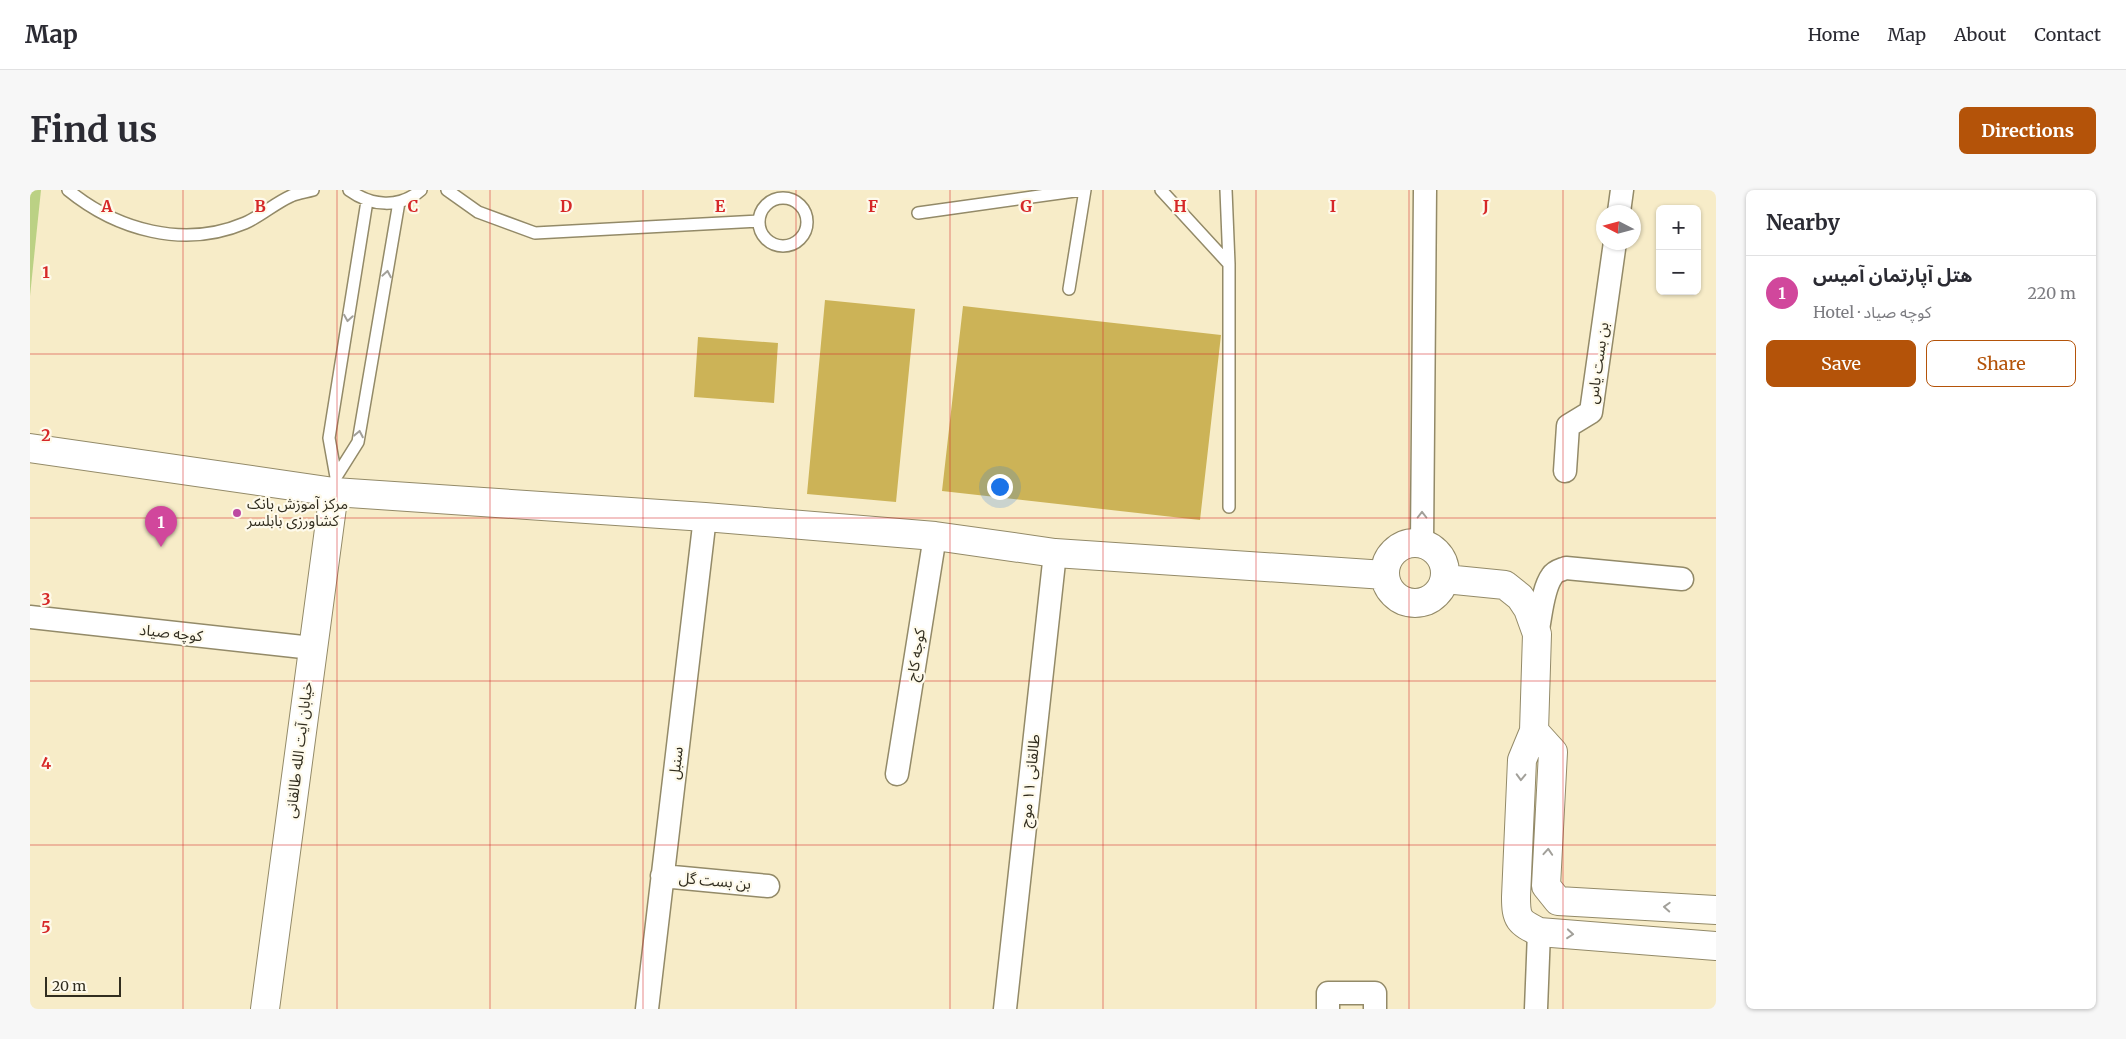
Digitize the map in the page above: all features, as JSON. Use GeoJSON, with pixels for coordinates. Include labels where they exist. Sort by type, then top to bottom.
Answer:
{"type":"FeatureCollection","features":[{"type":"Feature","properties":{"kind":"street"},"geometry":{"type":"LineString","coordinates":[[1422,544],[1425,190]]}},
{"type":"Feature","properties":{"kind":"street"},"geometry":{"type":"LineString","coordinates":[[1620,205],[1622,190]]}},
{"type":"Feature","properties":{"kind":"street","name":"بن بست یاس"},"geometry":{"type":"LineString","coordinates":[[1565,471],[1568,426],[1591,412],[1614,250]]}},
{"type":"Feature","properties":{"kind":"street"},"geometry":{"type":"LineString","coordinates":[[30,448],[335,484],[935,536],[1054,553],[1385,575]]}},
{"type":"Feature","properties":{"kind":"street","name":"خیابان آیت الله طالقانی"},"geometry":{"type":"LineString","coordinates":[[265,1009],[335,484]]}},
{"type":"Feature","properties":{"kind":"street","name":"سنبل"},"geometry":{"type":"LineString","coordinates":[[647,1009],[704,517]]}},
{"type":"Feature","properties":{"kind":"street","name":"کوجه کاج"},"geometry":{"type":"LineString","coordinates":[[897,774],[935,536]]}},
{"type":"Feature","properties":{"kind":"street"},"geometry":{"type":"LineString","coordinates":[[1414,543],[1422,544],[1438,553],[1443,561],[1444,579],[1441,588],[1427,600],[1408,602],[1392,592],[1385,575],[1388,559],[1399,548],[1414,543]]}},
{"type":"Feature","properties":{"kind":"street","name":"طالقانی ۱۱ موج"},"geometry":{"type":"LineString","coordinates":[[1005,1009],[1054,553]]}},
{"type":"Feature","properties":{"kind":"street"},"geometry":{"type":"LineString","coordinates":[[1682,580],[1566,568],[1552,576],[1547,588],[1537,634],[1534,731],[1522,760],[1516,915],[1523,924],[1539,932],[1716,946]]}},
{"type":"Feature","properties":{"kind":"street"},"geometry":{"type":"LineString","coordinates":[[1444,579],[1504,584],[1520,596],[1528,609],[1537,634]]}},
{"type":"Feature","properties":{"kind":"street","name":"کوچه صیاد"},"geometry":{"type":"LineString","coordinates":[[30,617],[312,648]]}},
{"type":"Feature","properties":{"kind":"street"},"geometry":{"type":"LineString","coordinates":[[1534,731],[1553,752],[1546,886],[1558,900],[1716,910]]}},
{"type":"Feature","properties":{"kind":"street","name":"بن بست گل"},"geometry":{"type":"LineString","coordinates":[[662,876],[768,886]]}},
{"type":"Feature","properties":{"kind":"street"},"geometry":{"type":"LineString","coordinates":[[1536,1009],[1539,932]]}},
{"type":"Feature","properties":{"kind":"street"},"geometry":{"type":"LineString","coordinates":[[1328,1009],[1328,993],[1374,993],[1375,1009]]}},
{"type":"Feature","properties":{"kind":"lane"},"geometry":{"type":"LineString","coordinates":[[68,190],[84,203],[127,224],[149,233],[173,235],[201,234],[228,230],[247,223],[291,196],[313,190]]}},
{"type":"Feature","properties":{"kind":"lane"},"geometry":{"type":"LineString","coordinates":[[348,190],[367,201],[383,204],[399,202],[421,190]]}},
{"type":"Feature","properties":{"kind":"lane"},"geometry":{"type":"LineString","coordinates":[[446,190],[478,212],[534,234],[759,221]]}},
{"type":"Feature","properties":{"kind":"lane"},"geometry":{"type":"LineString","coordinates":[[918,213],[1084,190],[1069,289]]}},
{"type":"Feature","properties":{"kind":"lane"},"geometry":{"type":"LineString","coordinates":[[1161,190],[1229,264]]}},
{"type":"Feature","properties":{"kind":"lane"},"geometry":{"type":"LineString","coordinates":[[1226,190],[1229,264],[1229,507]]}},
{"type":"Feature","properties":{"kind":"lane"},"geometry":{"type":"LineString","coordinates":[[779,194],[802,206],[807,220],[804,235],[791,245],[775,245],[763,236],[759,221],[766,205],[779,194]]}},
{"type":"Feature","properties":{"kind":"lane"},"geometry":{"type":"LineString","coordinates":[[335,484],[329,438],[367,201]]}},
{"type":"Feature","properties":{"kind":"lane"},"geometry":{"type":"LineString","coordinates":[[335,484],[358,442],[399,202]]}},
{"type":"Feature","properties":{"kind":"green space"},"geometry":{"type":"Polygon","coordinates":[[[30,190],[41,190],[30,296],[30,190]]]}},
{"type":"Feature","properties":{"kind":"building"},"geometry":{"type":"Polygon","coordinates":[[[825,300],[915,309],[896,502],[807,494],[825,300]]]}},
{"type":"Feature","properties":{"kind":"building"},"geometry":{"type":"Polygon","coordinates":[[[963,306],[1221,335],[1200,520],[942,491],[963,306]]]}},
{"type":"Feature","properties":{"kind":"building"},"geometry":{"type":"Polygon","coordinates":[[[698,337],[778,343],[774,403],[694,397],[698,337]]]}},
{"type":"Feature","properties":{"kind":"place","name":"مرکز آموزش بانک کشاورزی بابلسر"},"geometry":{"type":"Point","coordinates":[237,513]}},
{"type":"Feature","properties":{"kind":"place","name":"هتل آپارتمان آمیس"},"geometry":{"type":"Point","coordinates":[161,547]}}]}
